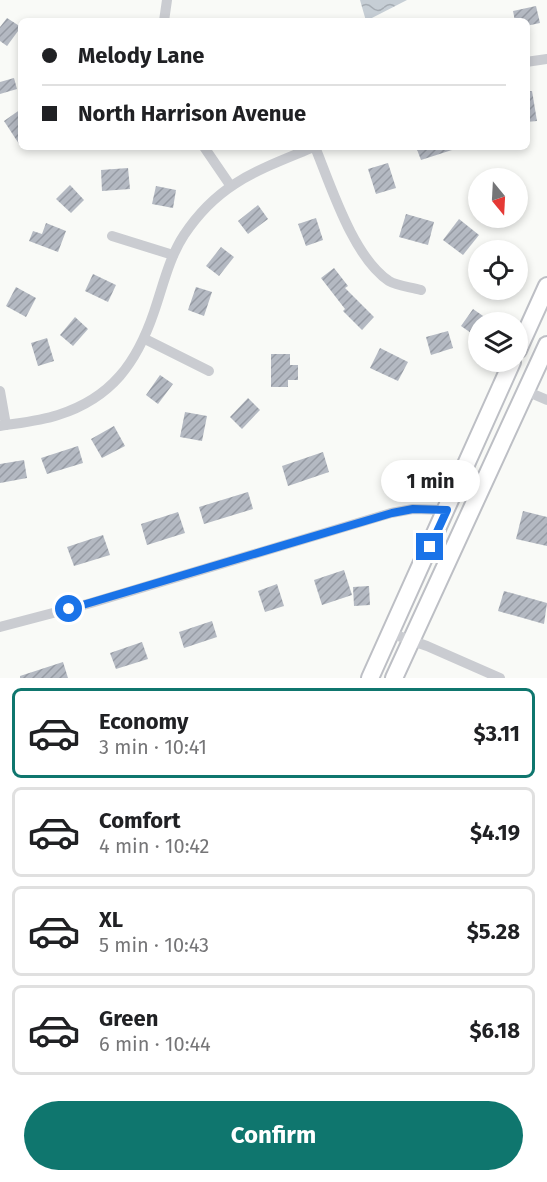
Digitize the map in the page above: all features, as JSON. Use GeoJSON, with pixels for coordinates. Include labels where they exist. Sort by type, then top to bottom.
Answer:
{"type":"FeatureCollection","features":[{"type":"Feature","properties":{"kind":"main road"},"geometry":{"type":"LineString","coordinates":[[528,328],[547,286]]}},
{"type":"Feature","properties":{"kind":"main road"},"geometry":{"type":"LineString","coordinates":[[394,678],[547,345]]}},
{"type":"Feature","properties":{"kind":"main road"},"geometry":{"type":"LineString","coordinates":[[370,678],[508,372]]}},
{"type":"Feature","properties":{"kind":"street"},"geometry":{"type":"LineString","coordinates":[[164,18],[167,0]]}},
{"type":"Feature","properties":{"kind":"street"},"geometry":{"type":"LineString","coordinates":[[530,61],[547,59]]}},
{"type":"Feature","properties":{"kind":"street"},"geometry":{"type":"LineString","coordinates":[[206,150],[230,185]]}},
{"type":"Feature","properties":{"kind":"street"},"geometry":{"type":"LineString","coordinates":[[0,391],[3,426],[57,415],[89,401],[122,374],[137,354],[145,339],[173,255],[197,218],[230,185],[307,150]]}},
{"type":"Feature","properties":{"kind":"street"},"geometry":{"type":"LineString","coordinates":[[315,150],[359,247],[390,282],[421,290]]}},
{"type":"Feature","properties":{"kind":"street"},"geometry":{"type":"LineString","coordinates":[[112,236],[173,255]]}},
{"type":"Feature","properties":{"kind":"street"},"geometry":{"type":"LineString","coordinates":[[145,339],[209,371]]}},
{"type":"Feature","properties":{"kind":"street"},"geometry":{"type":"LineString","coordinates":[[526,391],[547,400]]}},
{"type":"Feature","properties":{"kind":"street"},"geometry":{"type":"LineString","coordinates":[[0,627],[129,592],[392,513],[413,509],[447,510]]}},
{"type":"Feature","properties":{"kind":"street"},"geometry":{"type":"LineString","coordinates":[[390,633],[411,639],[500,678]]}},
{"type":"Feature","properties":{"kind":"water"},"geometry":{"type":"Polygon","coordinates":[[[360,0],[407,0],[372,18],[365,18],[360,0]]]}},
{"type":"Feature","properties":{"kind":"building"},"geometry":{"type":"Polygon","coordinates":[[[536,6],[540,23],[530,25],[530,18],[514,18],[513,11],[536,6]]]}},
{"type":"Feature","properties":{"kind":"building"},"geometry":{"type":"Polygon","coordinates":[[[7,18],[18,25],[18,31],[7,46],[0,41],[0,27],[7,18]]]}},
{"type":"Feature","properties":{"kind":"building"},"geometry":{"type":"Polygon","coordinates":[[[14,78],[17,89],[0,94],[0,82],[14,78]]]}},
{"type":"Feature","properties":{"kind":"building"},"geometry":{"type":"Polygon","coordinates":[[[530,91],[532,91],[537,121],[530,122],[530,91]]]}},
{"type":"Feature","properties":{"kind":"building"},"geometry":{"type":"Polygon","coordinates":[[[18,111],[18,142],[4,121],[18,111]]]}},
{"type":"Feature","properties":{"kind":"building"},"geometry":{"type":"Polygon","coordinates":[[[417,150],[452,150],[421,160],[417,150]]]}},
{"type":"Feature","properties":{"kind":"building"},"geometry":{"type":"Polygon","coordinates":[[[388,163],[396,188],[376,194],[368,169],[388,163]]]}},
{"type":"Feature","properties":{"kind":"building"},"geometry":{"type":"Polygon","coordinates":[[[128,168],[130,189],[102,191],[101,170],[128,168]]]}},
{"type":"Feature","properties":{"kind":"building"},"geometry":{"type":"Polygon","coordinates":[[[70,185],[84,200],[71,213],[56,199],[70,185]]]}},
{"type":"Feature","properties":{"kind":"building"},"geometry":{"type":"Polygon","coordinates":[[[156,186],[176,190],[173,208],[152,204],[156,186]]]}},
{"type":"Feature","properties":{"kind":"building"},"geometry":{"type":"Polygon","coordinates":[[[258,205],[268,219],[248,234],[238,221],[258,205]]]}},
{"type":"Feature","properties":{"kind":"building"},"geometry":{"type":"Polygon","coordinates":[[[406,214],[434,222],[428,245],[399,237],[406,214]]]}},
{"type":"Feature","properties":{"kind":"building"},"geometry":{"type":"Polygon","coordinates":[[[316,218],[323,240],[306,246],[298,224],[316,218]]]}},
{"type":"Feature","properties":{"kind":"building"},"geometry":{"type":"Polygon","coordinates":[[[459,219],[479,235],[475,240],[468,240],[468,249],[463,255],[443,240],[459,219]]]}},
{"type":"Feature","properties":{"kind":"building"},"geometry":{"type":"Polygon","coordinates":[[[46,223],[66,231],[58,252],[29,241],[33,231],[42,234],[46,223]]]}},
{"type":"Feature","properties":{"kind":"building"},"geometry":{"type":"Polygon","coordinates":[[[221,247],[234,257],[219,276],[206,266],[221,247]]]}},
{"type":"Feature","properties":{"kind":"building"},"geometry":{"type":"Polygon","coordinates":[[[334,268],[348,286],[345,288],[374,317],[362,330],[343,311],[345,309],[321,278],[334,268]]]}},
{"type":"Feature","properties":{"kind":"building"},"geometry":{"type":"Polygon","coordinates":[[[93,274],[116,285],[108,302],[85,291],[93,274]]]}},
{"type":"Feature","properties":{"kind":"building"},"geometry":{"type":"Polygon","coordinates":[[[16,287],[36,298],[26,317],[6,306],[16,287]]]}},
{"type":"Feature","properties":{"kind":"building"},"geometry":{"type":"Polygon","coordinates":[[[196,287],[212,292],[204,316],[188,310],[196,287]]]}},
{"type":"Feature","properties":{"kind":"building"},"geometry":{"type":"Polygon","coordinates":[[[468,316],[468,331],[461,326],[468,316]]]}},
{"type":"Feature","properties":{"kind":"building"},"geometry":{"type":"Polygon","coordinates":[[[75,317],[88,329],[73,346],[60,335],[75,317]]]}},
{"type":"Feature","properties":{"kind":"building"},"geometry":{"type":"Polygon","coordinates":[[[448,331],[453,348],[431,355],[426,337],[448,331]]]}},
{"type":"Feature","properties":{"kind":"building"},"geometry":{"type":"Polygon","coordinates":[[[47,338],[54,361],[38,366],[31,343],[47,338]]]}},
{"type":"Feature","properties":{"kind":"building"},"geometry":{"type":"Polygon","coordinates":[[[380,348],[408,362],[398,381],[370,368],[380,348]]]}},
{"type":"Feature","properties":{"kind":"building"},"geometry":{"type":"Polygon","coordinates":[[[271,354],[290,354],[290,365],[298,365],[298,380],[288,380],[288,387],[271,387],[271,354]]]}},
{"type":"Feature","properties":{"kind":"building"},"geometry":{"type":"Polygon","coordinates":[[[160,375],[173,384],[158,404],[146,395],[160,375]]]}},
{"type":"Feature","properties":{"kind":"building"},"geometry":{"type":"Polygon","coordinates":[[[248,398],[260,410],[242,429],[230,417],[248,398]]]}},
{"type":"Feature","properties":{"kind":"building"},"geometry":{"type":"Polygon","coordinates":[[[185,412],[207,416],[202,441],[180,437],[185,412]]]}},
{"type":"Feature","properties":{"kind":"building"},"geometry":{"type":"Polygon","coordinates":[[[114,426],[125,446],[102,458],[91,439],[114,426]]]}},
{"type":"Feature","properties":{"kind":"building"},"geometry":{"type":"Polygon","coordinates":[[[78,446],[83,463],[47,474],[41,458],[78,446]]]}},
{"type":"Feature","properties":{"kind":"building"},"geometry":{"type":"Polygon","coordinates":[[[323,452],[329,472],[288,486],[282,466],[323,452]]]}},
{"type":"Feature","properties":{"kind":"building"},"geometry":{"type":"Polygon","coordinates":[[[24,460],[27,478],[0,483],[0,464],[24,460]]]}},
{"type":"Feature","properties":{"kind":"building"},"geometry":{"type":"Polygon","coordinates":[[[248,492],[253,509],[204,524],[199,507],[248,492]]]}},
{"type":"Feature","properties":{"kind":"building"},"geometry":{"type":"Polygon","coordinates":[[[523,511],[547,517],[547,546],[516,539],[523,511]]]}},
{"type":"Feature","properties":{"kind":"building"},"geometry":{"type":"Polygon","coordinates":[[[178,512],[185,533],[147,545],[141,524],[178,512]]]}},
{"type":"Feature","properties":{"kind":"building"},"geometry":{"type":"Polygon","coordinates":[[[103,535],[110,555],[74,566],[67,547],[103,535]]]}},
{"type":"Feature","properties":{"kind":"building"},"geometry":{"type":"Polygon","coordinates":[[[344,570],[352,595],[322,605],[314,580],[344,570]]]}},
{"type":"Feature","properties":{"kind":"building"},"geometry":{"type":"Polygon","coordinates":[[[277,584],[284,606],[265,612],[258,591],[277,584]]]}},
{"type":"Feature","properties":{"kind":"building"},"geometry":{"type":"Polygon","coordinates":[[[369,586],[370,605],[354,606],[353,587],[369,586]]]}},
{"type":"Feature","properties":{"kind":"building"},"geometry":{"type":"Polygon","coordinates":[[[504,591],[547,603],[544,624],[498,611],[504,591]]]}},
{"type":"Feature","properties":{"kind":"building"},"geometry":{"type":"Polygon","coordinates":[[[212,621],[217,637],[184,648],[179,632],[212,621]]]}},
{"type":"Feature","properties":{"kind":"building"},"geometry":{"type":"Polygon","coordinates":[[[142,642],[148,659],[116,669],[110,653],[142,642]]]}},
{"type":"Feature","properties":{"kind":"building"},"geometry":{"type":"Polygon","coordinates":[[[63,662],[68,678],[20,678],[20,676],[63,662]]]}},
{"type":"Feature","properties":{"kind":"route"},"geometry":{"type":"LineString","coordinates":[[69,609],[392,513],[413,509],[447,510],[430,547]]}}]}
